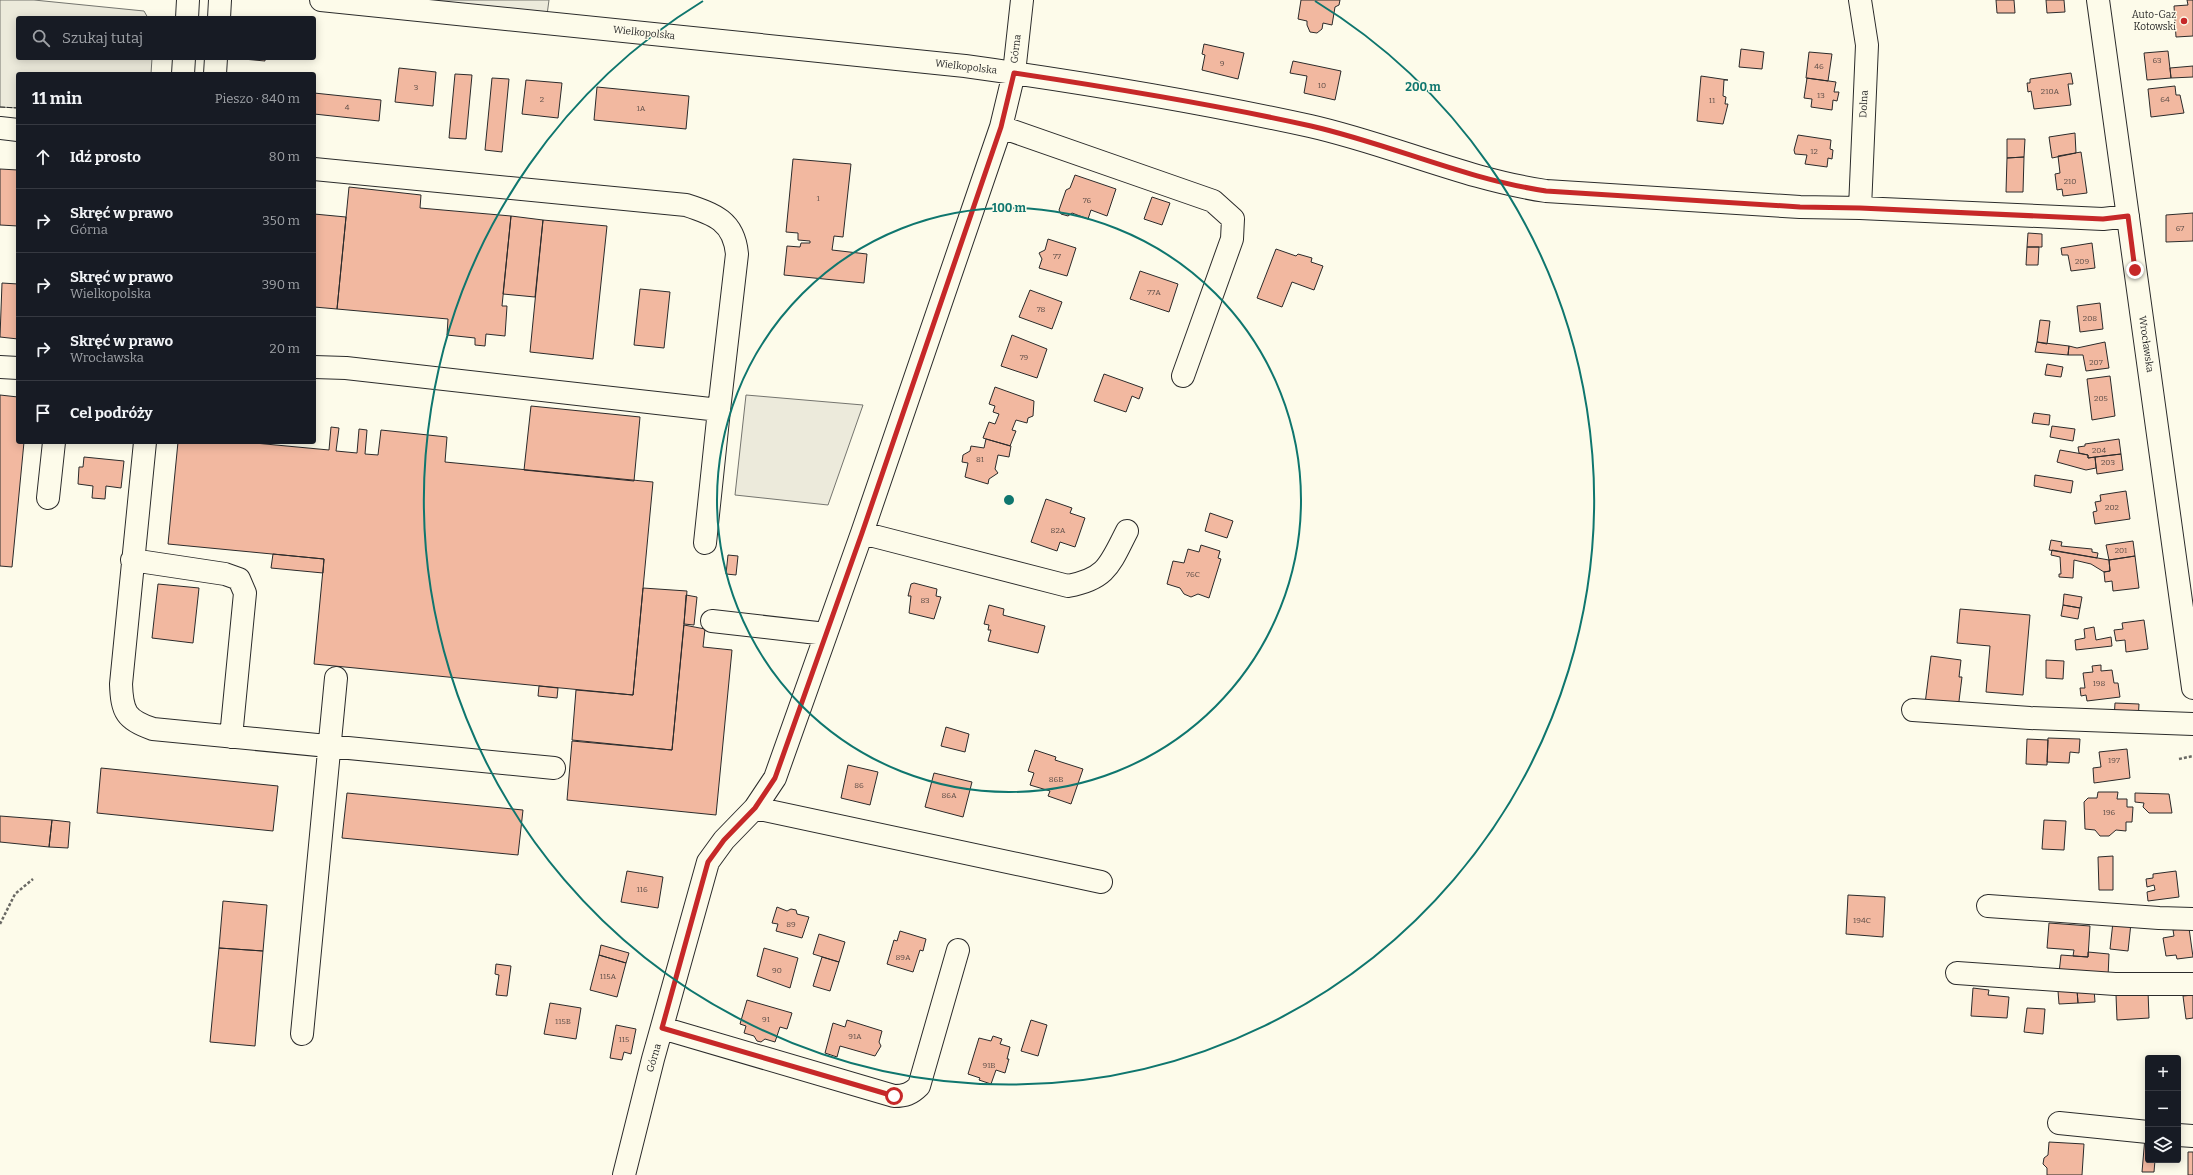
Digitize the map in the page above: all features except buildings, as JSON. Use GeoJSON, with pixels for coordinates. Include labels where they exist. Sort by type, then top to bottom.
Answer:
{"type":"FeatureCollection","features":[{"type":"Feature","properties":{"kind":"street"},"geometry":{"type":"LineString","coordinates":[[187,16],[188,0]]}},
{"type":"Feature","properties":{"kind":"street"},"geometry":{"type":"LineString","coordinates":[[219,16],[220,0]]}},
{"type":"Feature","properties":{"kind":"street","name":"Wielkopolska"},"geometry":{"type":"LineString","coordinates":[[321,0],[965,66],[1106,87],[1311,126],[1516,187],[1577,195],[1800,207],[1860,208],[2103,219],[2128,216]]}},
{"type":"Feature","properties":{"kind":"street","name":"Górna"},"geometry":{"type":"LineString","coordinates":[[624,1175],[662,1028],[708,862],[724,840],[755,808],[775,778],[862,533],[1001,127],[1014,73],[1022,0]]}},
{"type":"Feature","properties":{"kind":"street","name":"Dolna"},"geometry":{"type":"LineString","coordinates":[[1860,0],[1867,45],[1860,208]]}},
{"type":"Feature","properties":{"kind":"street","name":"Wrocławska"},"geometry":{"type":"LineString","coordinates":[[2098,0],[2193,688]]}},
{"type":"Feature","properties":{"kind":"street"},"geometry":{"type":"LineString","coordinates":[[183,72],[184,60]]}},
{"type":"Feature","properties":{"kind":"street"},"geometry":{"type":"LineString","coordinates":[[215,72],[216,60]]}},
{"type":"Feature","properties":{"kind":"street"},"geometry":{"type":"LineString","coordinates":[[1001,127],[1213,200],[1233,219],[1232,239],[1183,376]]}},
{"type":"Feature","properties":{"kind":"street"},"geometry":{"type":"LineString","coordinates":[[0,128],[16,130]]}},
{"type":"Feature","properties":{"kind":"street"},"geometry":{"type":"LineString","coordinates":[[316,169],[686,205],[706,211],[722,220],[731,230],[736,242],[737,254],[705,543]]}},
{"type":"Feature","properties":{"kind":"street"},"geometry":{"type":"LineString","coordinates":[[316,366],[346,368],[719,410]]}},
{"type":"Feature","properties":{"kind":"street"},"geometry":{"type":"LineString","coordinates":[[0,367],[16,368]]}},
{"type":"Feature","properties":{"kind":"street"},"geometry":{"type":"LineString","coordinates":[[48,498],[54,444]]}},
{"type":"Feature","properties":{"kind":"street"},"geometry":{"type":"LineString","coordinates":[[145,444],[132,560],[121,684],[122,703],[128,716],[138,724],[153,729],[554,768]]}},
{"type":"Feature","properties":{"kind":"street"},"geometry":{"type":"LineString","coordinates":[[862,533],[1068,586],[1088,582],[1102,573],[1115,555],[1127,531]]}},
{"type":"Feature","properties":{"kind":"street"},"geometry":{"type":"LineString","coordinates":[[132,560],[225,574],[239,579],[245,593],[231,736]]}},
{"type":"Feature","properties":{"kind":"street"},"geometry":{"type":"LineString","coordinates":[[712,621],[826,634]]}},
{"type":"Feature","properties":{"kind":"street"},"geometry":{"type":"LineString","coordinates":[[302,1034],[336,678]]}},
{"type":"Feature","properties":{"kind":"street"},"geometry":{"type":"LineString","coordinates":[[1912,710],[2038,718],[2193,724]]}},
{"type":"Feature","properties":{"kind":"street"},"geometry":{"type":"LineString","coordinates":[[755,808],[1101,882]]}},
{"type":"Feature","properties":{"kind":"street"},"geometry":{"type":"LineString","coordinates":[[1988,906],[2193,919]]}},
{"type":"Feature","properties":{"kind":"street"},"geometry":{"type":"LineString","coordinates":[[662,1028],[894,1096],[904,1096],[913,1092],[919,1086],[958,950]]}},
{"type":"Feature","properties":{"kind":"street"},"geometry":{"type":"LineString","coordinates":[[1957,973],[2115,984],[2193,984]]}},
{"type":"Feature","properties":{"kind":"street"},"geometry":{"type":"LineString","coordinates":[[2058,1123],[2145,1132]]}},
{"type":"Feature","properties":{"kind":"street"},"geometry":{"type":"LineString","coordinates":[[2181,1135],[2193,1136]]}},
{"type":"Feature","properties":{"kind":"path"},"geometry":{"type":"LineString","coordinates":[[2178,759],[2193,756]]}},
{"type":"Feature","properties":{"kind":"path"},"geometry":{"type":"LineString","coordinates":[[0,924],[15,894],[33,879]]}},
{"type":"Feature","properties":{"kind":"shaded area"},"geometry":{"type":"Polygon","coordinates":[[[0,0],[34,0],[144,11],[147,16],[16,16],[16,60],[152,60],[151,72],[16,72],[16,108],[0,107],[0,0]]]}},
{"type":"Feature","properties":{"kind":"shaded area"},"geometry":{"type":"Polygon","coordinates":[[[414,0],[549,0],[547,15],[414,0]]]}},
{"type":"Feature","properties":{"kind":"shaded area"},"geometry":{"type":"Polygon","coordinates":[[[746,395],[863,405],[828,505],[735,495],[746,395]]]}},
{"type":"Feature","properties":{"kind":"fence"},"geometry":{"type":"LineString","coordinates":[[0,107],[16,108]]}},
{"type":"Feature","properties":{"kind":"place","name":"Auto-Gaz Kotowski"},"geometry":{"type":"Point","coordinates":[2184,21]}},
{"type":"Feature","properties":{"kind":"route"},"geometry":{"type":"LineString","coordinates":[[894,1096],[662,1028],[708,862],[724,840],[755,808],[775,778],[862,533],[1001,127],[1014,73],[1106,87],[1311,126],[1516,187],[1577,195],[1800,207],[1860,208],[2103,219],[2128,216],[2135,270]]}}]}
